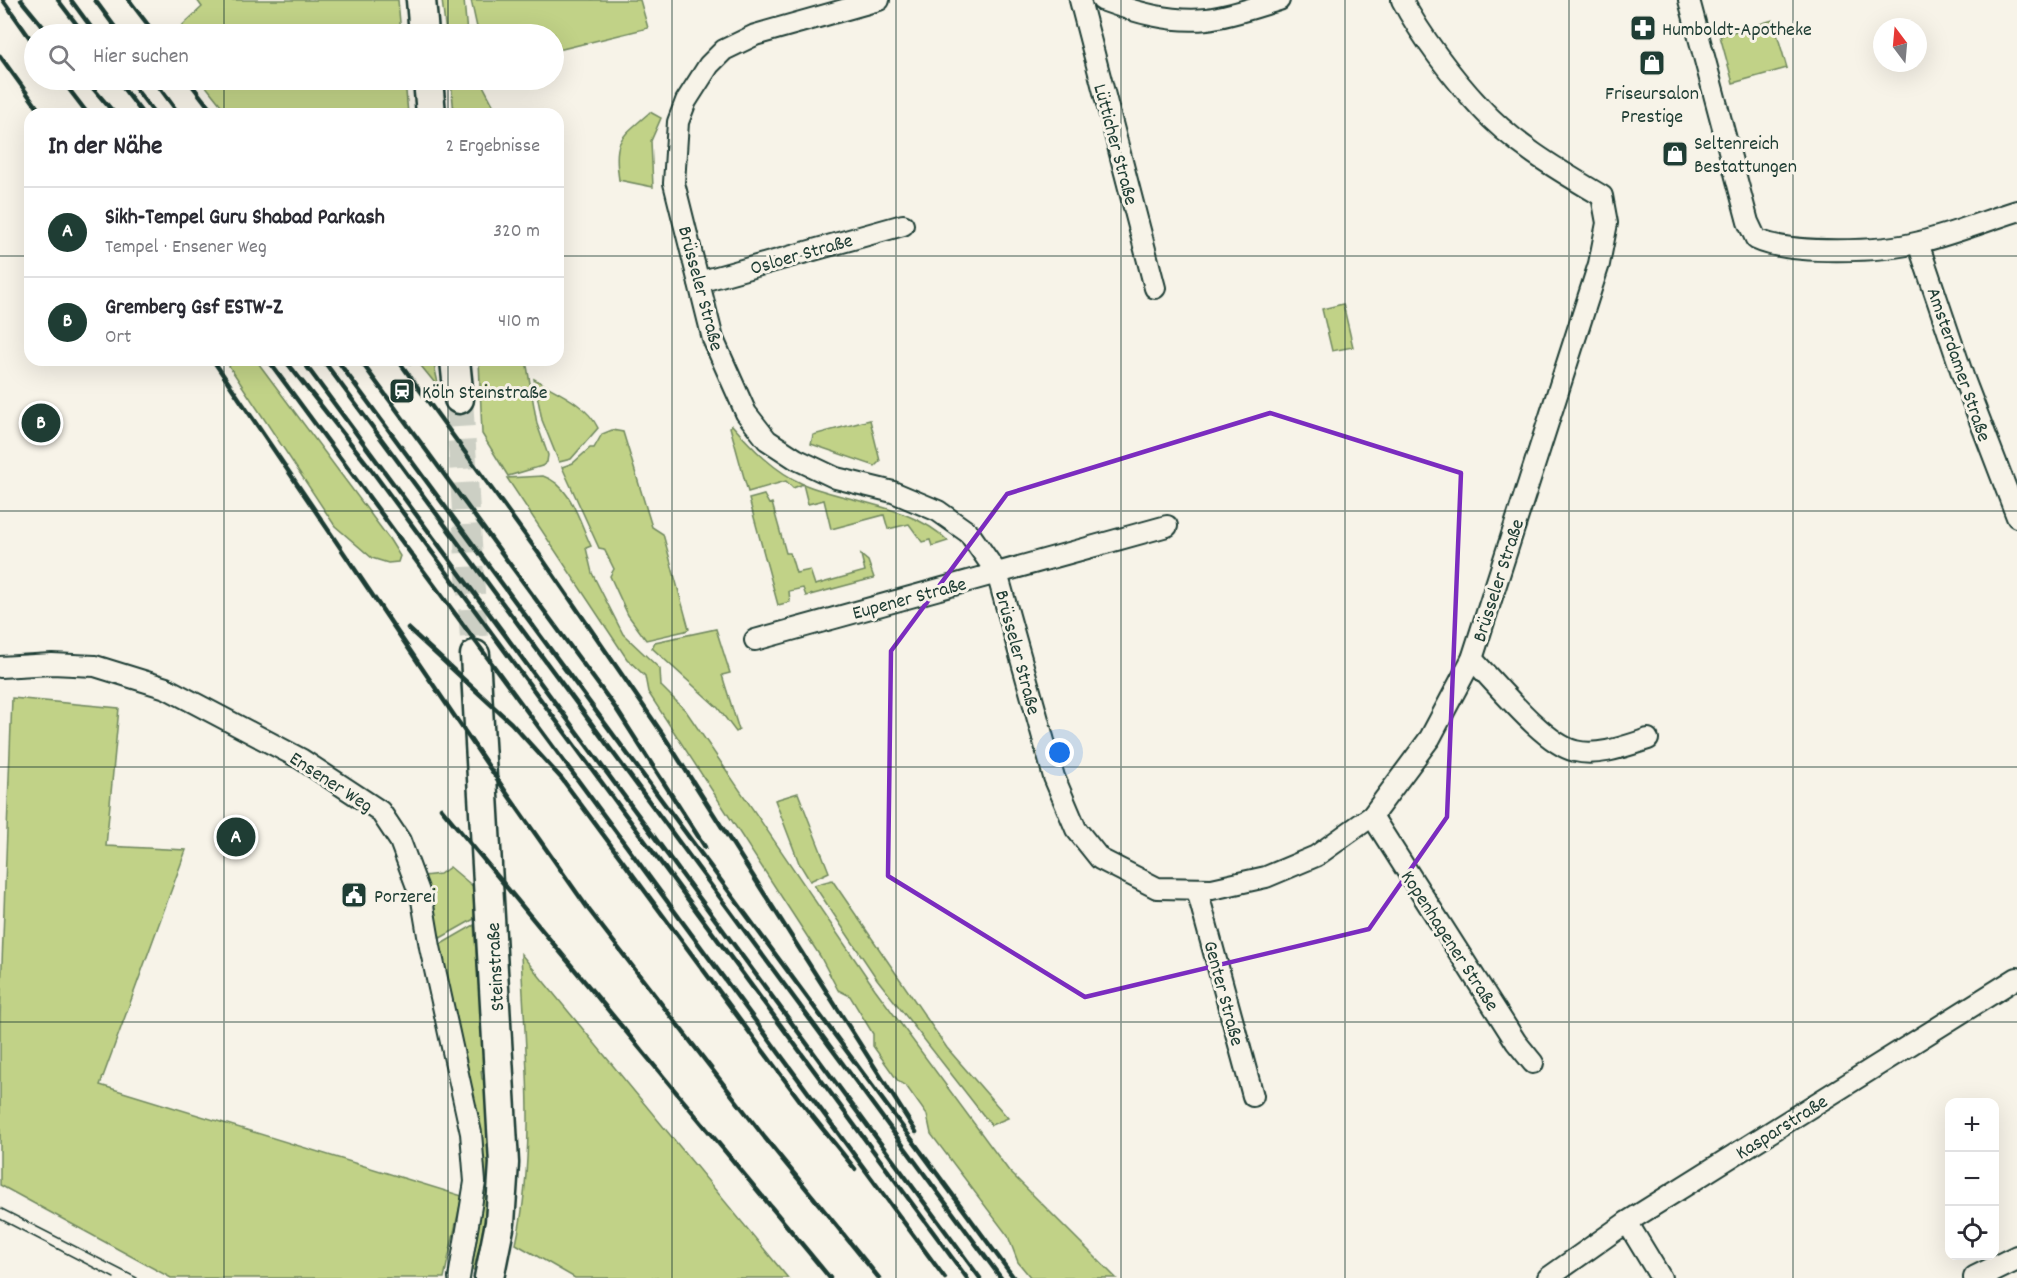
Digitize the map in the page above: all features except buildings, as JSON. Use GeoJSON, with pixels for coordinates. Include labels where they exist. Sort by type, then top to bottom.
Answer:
{"type":"FeatureCollection","features":[{"type":"Feature","properties":{"kind":"main road"},"geometry":{"type":"LineString","coordinates":[[421,0],[423,24]]}},
{"type":"Feature","properties":{"kind":"main road"},"geometry":{"type":"LineString","coordinates":[[429,90],[430,108]]}},
{"type":"Feature","properties":{"kind":"main road"},"geometry":{"type":"LineString","coordinates":[[456,366],[459,399]]}},
{"type":"Feature","properties":{"kind":"main road","name":"Steinstraße"},"geometry":{"type":"LineString","coordinates":[[475,656],[504,1163],[500,1223],[489,1278]]}},
{"type":"Feature","properties":{"kind":"street","name":"Brüsseler Straße"},"geometry":{"type":"LineString","coordinates":[[879,0],[755,35],[723,50],[709,65],[686,101],[678,122],[674,183],[714,339],[731,383],[746,412],[767,440],[796,459],[836,478],[893,492],[938,511],[969,533],[997,573],[1054,777],[1076,829],[1100,859],[1156,888],[1197,890],[1266,877],[1323,852],[1372,816],[1430,738],[1472,659],[1599,264],[1606,223],[1602,196],[1552,166],[1480,108],[1413,21],[1402,0]]}},
{"type":"Feature","properties":{"kind":"street","name":"Lütticher Straße"},"geometry":{"type":"LineString","coordinates":[[1080,0],[1155,288]]}},
{"type":"Feature","properties":{"kind":"street"},"geometry":{"type":"LineString","coordinates":[[1102,0],[1134,12],[1182,20],[1208,19],[1279,0]]}},
{"type":"Feature","properties":{"kind":"street"},"geometry":{"type":"LineString","coordinates":[[1689,0],[1748,222],[1756,238],[1783,249],[1823,250],[1918,243],[2017,211]]}},
{"type":"Feature","properties":{"kind":"street","name":"Osloer Straße"},"geometry":{"type":"LineString","coordinates":[[699,282],[903,225]]}},
{"type":"Feature","properties":{"kind":"street","name":"Amsterdamer Straße"},"geometry":{"type":"LineString","coordinates":[[1918,243],[1964,379],[2017,518]]}},
{"type":"Feature","properties":{"kind":"street","name":"Eupener Straße"},"geometry":{"type":"LineString","coordinates":[[755,640],[1167,526]]}},
{"type":"Feature","properties":{"kind":"street"},"geometry":{"type":"LineString","coordinates":[[1472,659],[1558,746],[1577,752],[1600,752],[1648,739]]}},
{"type":"Feature","properties":{"kind":"street","name":"Ensener Weg"},"geometry":{"type":"LineString","coordinates":[[0,667],[52,664],[95,666],[166,688],[301,759],[380,811],[400,841],[422,900],[430,948],[471,1133],[475,1182],[459,1278]]}},
{"type":"Feature","properties":{"kind":"street","name":"Kopenhagener Straße"},"geometry":{"type":"LineString","coordinates":[[1372,816],[1516,1042],[1533,1063]]}},
{"type":"Feature","properties":{"kind":"street","name":"Genter Straße"},"geometry":{"type":"LineString","coordinates":[[1197,890],[1253,1096]]}},
{"type":"Feature","properties":{"kind":"street","name":"Kasparstraße"},"geometry":{"type":"LineString","coordinates":[[1548,1278],[1627,1222],[2017,978]]}},
{"type":"Feature","properties":{"kind":"street"},"geometry":{"type":"LineString","coordinates":[[1627,1222],[1661,1278]]}},
{"type":"Feature","properties":{"kind":"street"},"geometry":{"type":"LineString","coordinates":[[1976,1278],[2017,1258]]}},
{"type":"Feature","properties":{"kind":"highlighted area"},"geometry":{"type":"Polygon","coordinates":[[[1270,413],[1461,473],[1447,817],[1369,929],[1085,997],[888,876],[891,651],[1007,494],[1270,413]]]}},
{"type":"Feature","properties":{"kind":"green space"},"geometry":{"type":"Polygon","coordinates":[[[197,0],[398,0],[400,24],[184,24],[202,7],[197,0]]]}},
{"type":"Feature","properties":{"kind":"green space"},"geometry":{"type":"Polygon","coordinates":[[[442,0],[464,0],[466,24],[445,24],[442,0]]]}},
{"type":"Feature","properties":{"kind":"green space"},"geometry":{"type":"Polygon","coordinates":[[[471,0],[640,0],[648,28],[564,49],[564,24],[476,24],[471,0]]]}},
{"type":"Feature","properties":{"kind":"green space"},"geometry":{"type":"Polygon","coordinates":[[[1773,20],[1787,68],[1733,83],[1720,36],[1773,20]]]}},
{"type":"Feature","properties":{"kind":"green space"},"geometry":{"type":"Polygon","coordinates":[[[209,90],[406,90],[407,108],[223,108],[209,90]]]}},
{"type":"Feature","properties":{"kind":"green space"},"geometry":{"type":"Polygon","coordinates":[[[452,90],[485,90],[495,108],[453,108],[452,90]]]}},
{"type":"Feature","properties":{"kind":"green space"},"geometry":{"type":"Polygon","coordinates":[[[650,112],[661,118],[651,141],[653,187],[619,180],[617,166],[618,147],[621,140],[650,112]]]}},
{"type":"Feature","properties":{"kind":"green space"},"geometry":{"type":"Polygon","coordinates":[[[1343,304],[1353,347],[1332,351],[1322,309],[1343,304]]]}},
{"type":"Feature","properties":{"kind":"green space"},"geometry":{"type":"Polygon","coordinates":[[[229,366],[260,366],[390,540],[400,556],[398,562],[388,563],[372,558],[335,526],[229,366]]]}},
{"type":"Feature","properties":{"kind":"green space"},"geometry":{"type":"Polygon","coordinates":[[[421,366],[434,366],[439,388],[421,366]]]}},
{"type":"Feature","properties":{"kind":"green space"},"geometry":{"type":"Polygon","coordinates":[[[479,366],[527,366],[537,424],[548,455],[547,462],[542,466],[508,476],[482,434],[479,366]]]}},
{"type":"Feature","properties":{"kind":"green space"},"geometry":{"type":"Polygon","coordinates":[[[534,379],[579,405],[598,428],[571,459],[559,462],[542,420],[534,379]]]}},
{"type":"Feature","properties":{"kind":"green space"},"geometry":{"type":"Polygon","coordinates":[[[870,420],[880,461],[875,466],[811,444],[813,435],[870,420]]]}},
{"type":"Feature","properties":{"kind":"green space"},"geometry":{"type":"Polygon","coordinates":[[[732,425],[773,466],[803,484],[793,488],[786,481],[748,492],[730,427],[732,425]]]}},
{"type":"Feature","properties":{"kind":"green space"},"geometry":{"type":"Polygon","coordinates":[[[612,430],[623,432],[652,527],[663,534],[689,629],[685,631],[646,640],[628,615],[610,576],[614,569],[604,549],[599,548],[562,467],[573,463],[590,448],[594,448],[602,434],[612,430]]]}},
{"type":"Feature","properties":{"kind":"green space"},"geometry":{"type":"Polygon","coordinates":[[[543,476],[561,487],[573,505],[591,546],[586,548],[592,573],[623,634],[660,669],[661,686],[686,711],[875,989],[1009,1171],[1116,1278],[1031,1278],[1018,1262],[1008,1236],[931,1134],[927,1115],[907,1087],[898,1081],[873,1046],[873,1034],[850,996],[838,990],[820,956],[648,692],[645,676],[627,659],[507,478],[543,476]]]}},
{"type":"Feature","properties":{"kind":"green space"},"geometry":{"type":"Polygon","coordinates":[[[803,484],[899,512],[934,529],[948,541],[932,546],[930,540],[922,542],[909,524],[888,529],[884,515],[831,529],[824,500],[808,504],[803,484]]]}},
{"type":"Feature","properties":{"kind":"green space"},"geometry":{"type":"Polygon","coordinates":[[[764,495],[769,504],[772,503],[786,553],[790,553],[796,573],[810,570],[815,585],[865,571],[861,555],[868,561],[874,578],[806,596],[803,588],[789,591],[790,602],[778,605],[749,499],[764,495]]]}},
{"type":"Feature","properties":{"kind":"green space"},"geometry":{"type":"Polygon","coordinates":[[[716,629],[730,673],[722,675],[739,730],[736,732],[718,708],[652,648],[655,642],[716,629]]]}},
{"type":"Feature","properties":{"kind":"green space"},"geometry":{"type":"Polygon","coordinates":[[[12,698],[119,708],[106,846],[186,850],[100,1085],[462,1196],[444,1278],[171,1278],[0,1185],[0,1017],[12,698]]]}},
{"type":"Feature","properties":{"kind":"green space"},"geometry":{"type":"Polygon","coordinates":[[[798,793],[829,872],[810,881],[799,863],[775,800],[798,793]]]}},
{"type":"Feature","properties":{"kind":"green space"},"geometry":{"type":"Polygon","coordinates":[[[450,867],[475,888],[474,919],[435,941],[424,876],[440,874],[450,867]]]}},
{"type":"Feature","properties":{"kind":"green space"},"geometry":{"type":"Polygon","coordinates":[[[832,880],[947,1048],[1008,1118],[991,1125],[877,979],[814,885],[832,880]]]}},
{"type":"Feature","properties":{"kind":"green space"},"geometry":{"type":"Polygon","coordinates":[[[474,925],[485,1069],[481,1071],[482,1079],[485,1080],[487,1105],[488,1175],[480,1246],[474,1270],[466,1270],[476,1225],[436,947],[474,925]]]}},
{"type":"Feature","properties":{"kind":"green space"},"geometry":{"type":"Polygon","coordinates":[[[521,954],[788,1278],[575,1278],[516,1244],[526,1172],[528,1136],[527,1063],[521,954]]]}},
{"type":"Feature","properties":{"kind":"tunnel"},"geometry":{"type":"LineString","coordinates":[[459,399],[475,655]]}},
{"type":"Feature","properties":{"kind":"tram line"},"geometry":{"type":"LineString","coordinates":[[0,1208],[137,1278]]}},
{"type":"Feature","properties":{"kind":"tram line"},"geometry":{"type":"LineString","coordinates":[[0,1219],[114,1278]]}},
{"type":"Feature","properties":{"kind":"railway"},"geometry":{"type":"LineString","coordinates":[[3,0],[24,30]]}},
{"type":"Feature","properties":{"kind":"railway"},"geometry":{"type":"LineString","coordinates":[[21,0],[41,24]]}},
{"type":"Feature","properties":{"kind":"railway"},"geometry":{"type":"LineString","coordinates":[[58,0],[76,24]]}},
{"type":"Feature","properties":{"kind":"railway"},"geometry":{"type":"LineString","coordinates":[[71,0],[89,24]]}},
{"type":"Feature","properties":{"kind":"railway"},"geometry":{"type":"LineString","coordinates":[[95,0],[113,24]]}},
{"type":"Feature","properties":{"kind":"railway"},"geometry":{"type":"LineString","coordinates":[[129,0],[147,24]]}},
{"type":"Feature","properties":{"kind":"railway"},"geometry":{"type":"LineString","coordinates":[[0,56],[24,89]]}},
{"type":"Feature","properties":{"kind":"railway"},"geometry":{"type":"LineString","coordinates":[[25,90],[38,108]]}},
{"type":"Feature","properties":{"kind":"railway"},"geometry":{"type":"LineString","coordinates":[[70,90],[83,108]]}},
{"type":"Feature","properties":{"kind":"railway"},"geometry":{"type":"LineString","coordinates":[[95,90],[110,108]]}},
{"type":"Feature","properties":{"kind":"railway"},"geometry":{"type":"LineString","coordinates":[[125,90],[138,108]]}},
{"type":"Feature","properties":{"kind":"railway"},"geometry":{"type":"LineString","coordinates":[[137,90],[150,108]]}},
{"type":"Feature","properties":{"kind":"railway"},"geometry":{"type":"LineString","coordinates":[[161,90],[175,108]]}},
{"type":"Feature","properties":{"kind":"railway"},"geometry":{"type":"LineString","coordinates":[[196,90],[209,108]]}},
{"type":"Feature","properties":{"kind":"railway"},"geometry":{"type":"LineString","coordinates":[[217,366],[508,795],[589,910],[765,1138],[879,1278]]}},
{"type":"Feature","properties":{"kind":"railway"},"geometry":{"type":"LineString","coordinates":[[272,366],[945,1278]]}},
{"type":"Feature","properties":{"kind":"railway"},"geometry":{"type":"LineString","coordinates":[[290,366],[367,464],[967,1278]]}},
{"type":"Feature","properties":{"kind":"railway"},"geometry":{"type":"LineString","coordinates":[[306,366],[980,1278]]}},
{"type":"Feature","properties":{"kind":"railway"},"geometry":{"type":"LineString","coordinates":[[327,366],[1001,1278]]}},
{"type":"Feature","properties":{"kind":"railway"},"geometry":{"type":"LineString","coordinates":[[341,366],[1014,1278]]}},
{"type":"Feature","properties":{"kind":"railway"},"geometry":{"type":"LineString","coordinates":[[364,366],[617,710],[705,847]]}},
{"type":"Feature","properties":{"kind":"railway"},"geometry":{"type":"LineString","coordinates":[[402,366],[539,554],[662,733],[916,1132]]}},
{"type":"Feature","properties":{"kind":"railway"},"geometry":{"type":"LineString","coordinates":[[408,628],[511,723],[562,779],[801,1102],[855,1169]]}},
{"type":"Feature","properties":{"kind":"railway"},"geometry":{"type":"LineString","coordinates":[[441,808],[830,1278]]}},
{"type":"Feature","properties":{"kind":"place","name":"Humboldt-Apotheke"},"geometry":{"type":"Point","coordinates":[1643,28]}},
{"type":"Feature","properties":{"kind":"place","name":"Friseursalon Prestige"},"geometry":{"type":"Point","coordinates":[1652,63]}},
{"type":"Feature","properties":{"kind":"place","name":"Seltenreich Bestattungen"},"geometry":{"type":"Point","coordinates":[1675,154]}},
{"type":"Feature","properties":{"kind":"place","name":"Köln Steinstraße"},"geometry":{"type":"Point","coordinates":[402,391]}},
{"type":"Feature","properties":{"kind":"place","name":"Gremberg Gsf ESTW-Z"},"geometry":{"type":"Point","coordinates":[41,423]}},
{"type":"Feature","properties":{"kind":"place","name":"Sikh-Tempel Guru Shabad Parkash"},"geometry":{"type":"Point","coordinates":[236,837]}},
{"type":"Feature","properties":{"kind":"place","name":"Porzerei"},"geometry":{"type":"Point","coordinates":[354,895]}}]}
